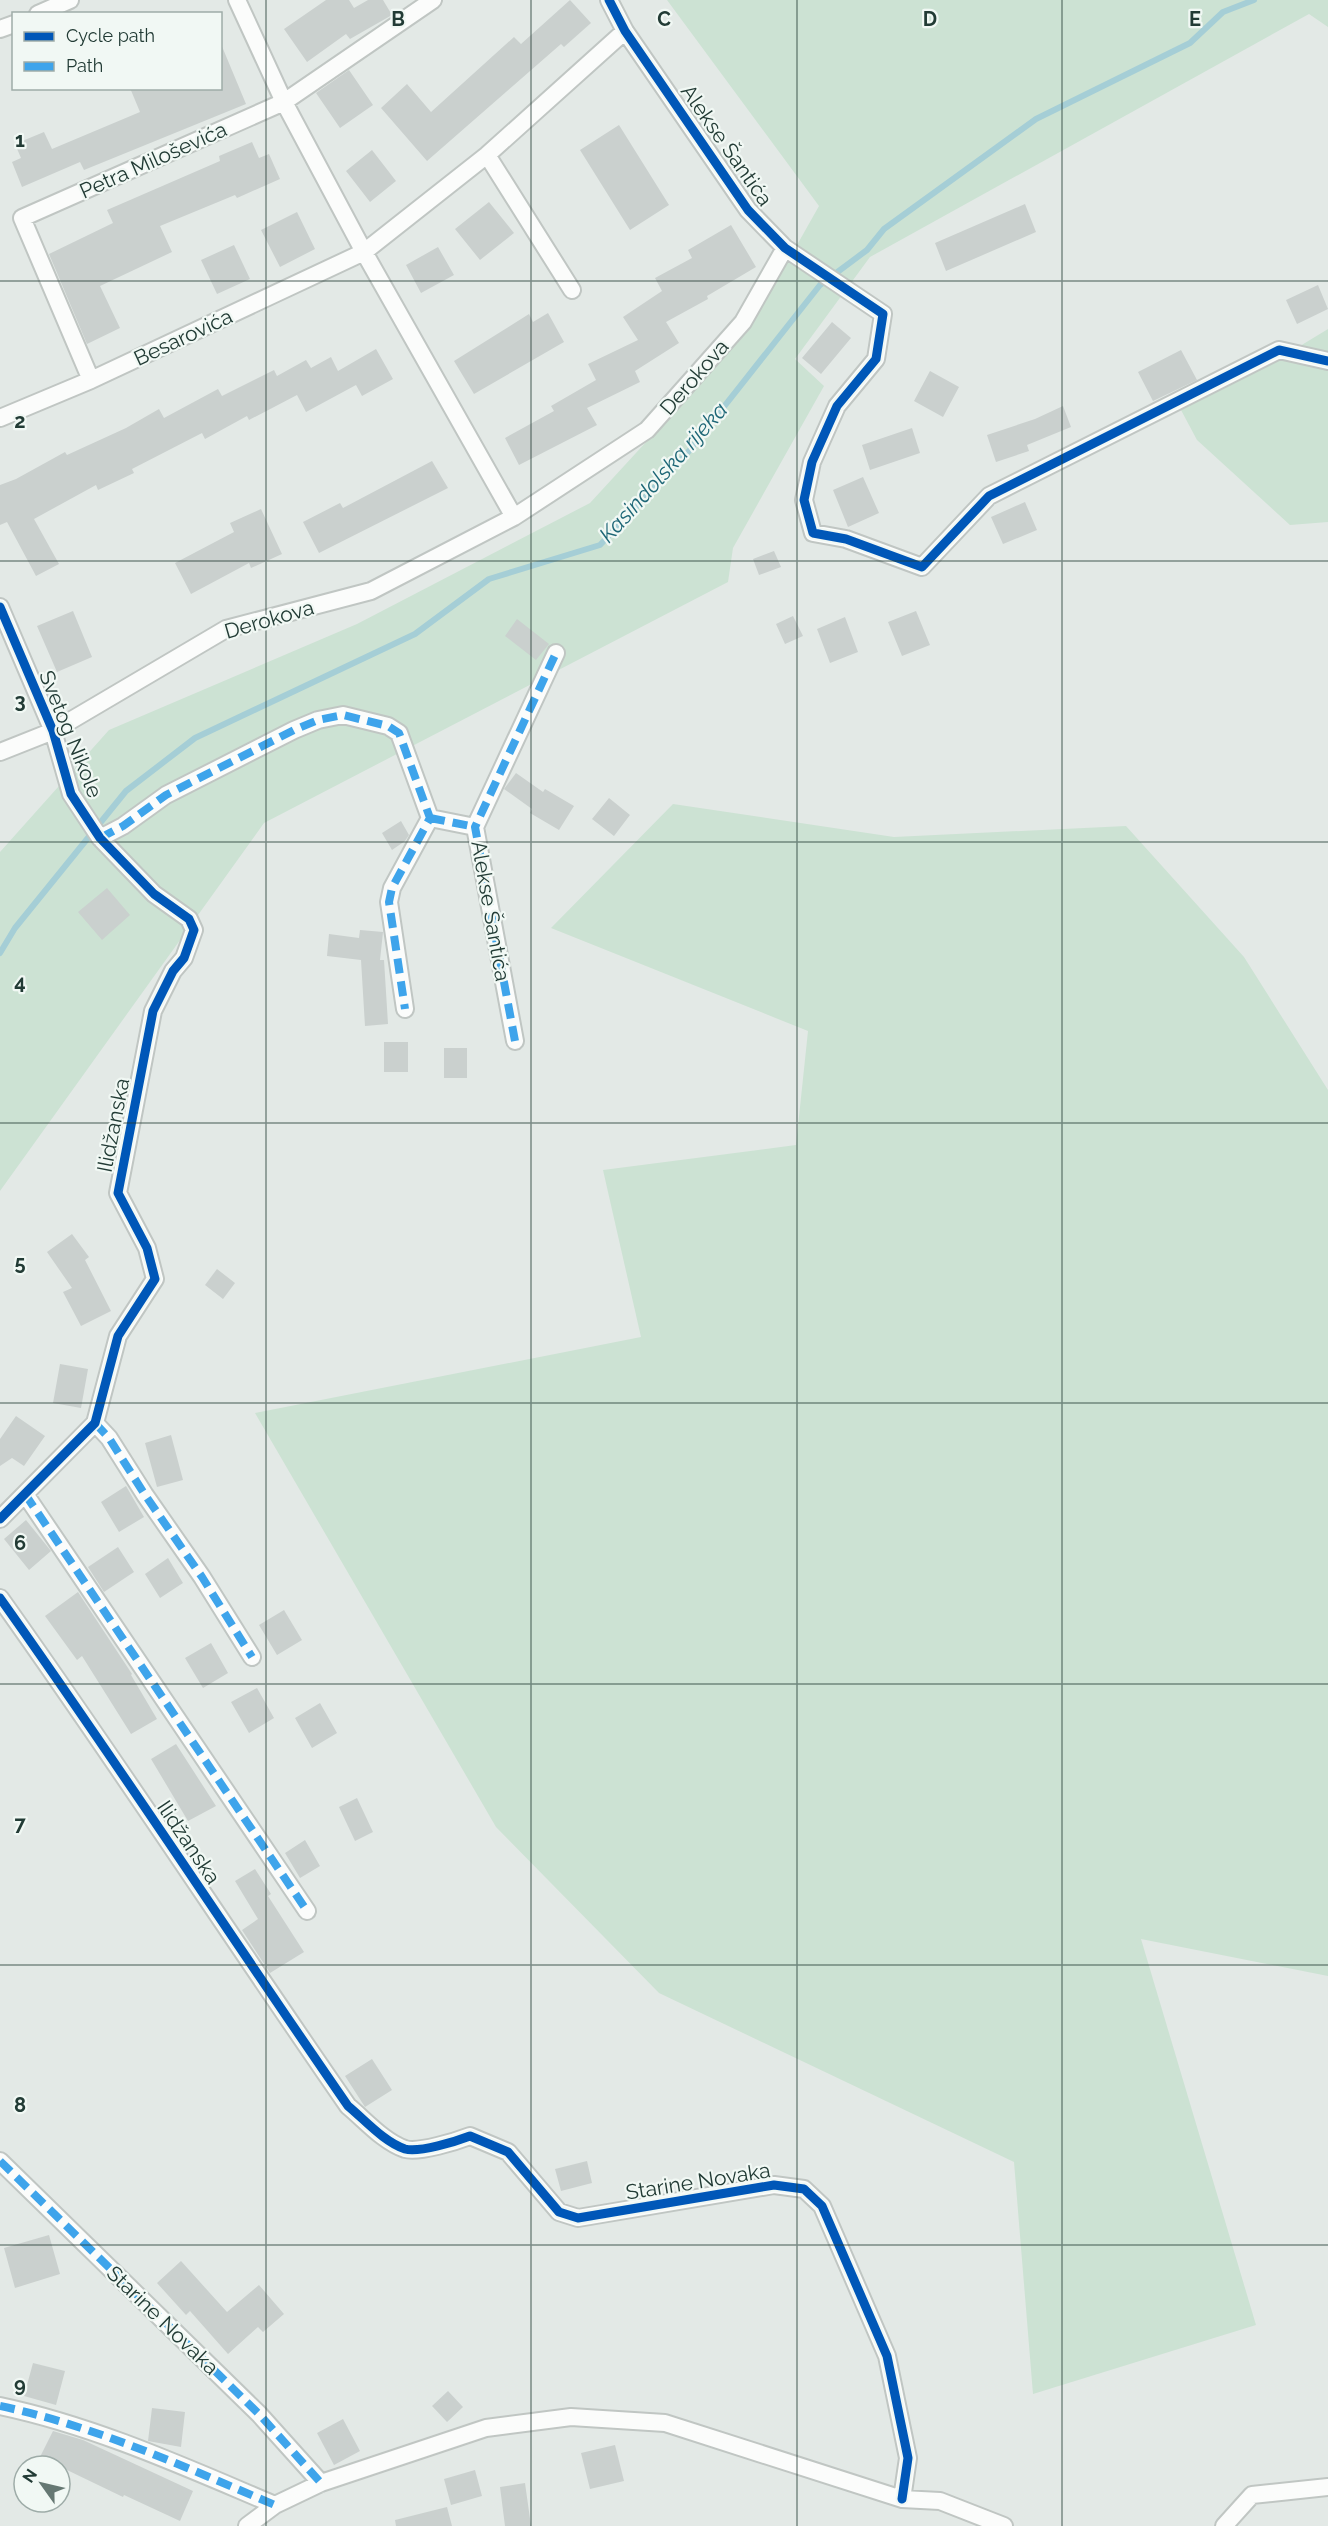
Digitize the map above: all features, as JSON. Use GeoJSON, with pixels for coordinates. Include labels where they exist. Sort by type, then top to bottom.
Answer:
{"type":"FeatureCollection","features":[{"type":"Feature","properties":{"kind":"street"},"geometry":{"type":"LineString","coordinates":[[43,12],[70,0]]}},
{"type":"Feature","properties":{"kind":"street"},"geometry":{"type":"LineString","coordinates":[[237,0],[284,102],[364,252],[514,517]]}},
{"type":"Feature","properties":{"kind":"street","name":"Petra Miloševića"},"geometry":{"type":"LineString","coordinates":[[91,380],[22,218],[284,102],[433,0]]}},
{"type":"Feature","properties":{"kind":"street","name":"Alekse Šantića"},"geometry":{"type":"LineString","coordinates":[[609,0],[626,30],[748,210],[785,248],[883,314],[876,359],[837,406],[812,462],[804,500],[813,533],[846,538],[922,567],[989,496],[1279,350],[1328,360]]}},
{"type":"Feature","properties":{"kind":"street","name":"Besarovića"},"geometry":{"type":"LineString","coordinates":[[0,418],[91,380],[364,252],[487,155],[626,30]]}},
{"type":"Feature","properties":{"kind":"street"},"geometry":{"type":"LineString","coordinates":[[487,155],[572,290]]}},
{"type":"Feature","properties":{"kind":"street","name":"Derokova"},"geometry":{"type":"LineString","coordinates":[[0,752],[53,731],[226,629],[371,591],[514,517],[647,430],[743,322],[785,248]]}},
{"type":"Feature","properties":{"kind":"street","name":"Svetog Nikole"},"geometry":{"type":"LineString","coordinates":[[0,607],[53,731],[71,795],[100,838]]}},
{"type":"Feature","properties":{"kind":"street","name":"Alekse Šantića"},"geometry":{"type":"LineString","coordinates":[[515,1041],[476,827],[556,653]]}},
{"type":"Feature","properties":{"kind":"street"},"geometry":{"type":"LineString","coordinates":[[100,838],[123,826],[166,795],[294,729],[318,720],[343,715],[388,726],[399,733],[430,818],[392,888],[389,902],[405,1009]]}},
{"type":"Feature","properties":{"kind":"street"},"geometry":{"type":"LineString","coordinates":[[430,818],[476,827]]}},
{"type":"Feature","properties":{"kind":"street","name":"Ilidžanska"},"geometry":{"type":"LineString","coordinates":[[0,1520],[95,1423],[118,1336],[155,1280],[147,1248],[118,1193],[153,1011],[172,971],[184,958],[194,930],[189,919],[154,894],[100,838]]}},
{"type":"Feature","properties":{"kind":"street"},"geometry":{"type":"LineString","coordinates":[[95,1423],[109,1438],[202,1577],[252,1657]]}},
{"type":"Feature","properties":{"kind":"street"},"geometry":{"type":"LineString","coordinates":[[25,1494],[307,1911]]}},
{"type":"Feature","properties":{"kind":"street","name":"Ilidžanska"},"geometry":{"type":"LineString","coordinates":[[0,1598],[88,1722],[173,1852],[348,2106]]}},
{"type":"Feature","properties":{"kind":"street","name":"Starine Novaka"},"geometry":{"type":"LineString","coordinates":[[348,2106],[384,2136],[406,2150],[446,2145],[470,2136],[508,2152],[559,2212],[578,2218],[774,2185],[804,2189],[822,2206],[887,2356],[908,2458],[902,2499]]}},
{"type":"Feature","properties":{"kind":"street","name":"Starine Novaka"},"geometry":{"type":"LineString","coordinates":[[0,2161],[259,2414],[321,2483]]}},
{"type":"Feature","properties":{"kind":"street"},"geometry":{"type":"LineString","coordinates":[[0,2406],[35,2413],[158,2455],[275,2505]]}},
{"type":"Feature","properties":{"kind":"street"},"geometry":{"type":"LineString","coordinates":[[247,2526],[275,2505],[321,2483],[486,2428],[571,2417],[665,2423],[902,2499],[940,2501],[1004,2526]]}},
{"type":"Feature","properties":{"kind":"street"},"geometry":{"type":"LineString","coordinates":[[1224,2526],[1252,2494],[1328,2487]]}},
{"type":"Feature","properties":{"kind":"green space"},"geometry":{"type":"Polygon","coordinates":[[[667,0],[1328,0],[1328,27],[1309,14],[870,257],[795,359],[824,386],[733,548],[728,582],[264,823],[0,1191],[0,852],[109,730],[357,624],[590,503],[749,330],[819,206],[667,0]]]}},
{"type":"Feature","properties":{"kind":"green space"},"geometry":{"type":"Polygon","coordinates":[[[1328,329],[1328,522],[1290,525],[1197,440],[1181,410],[1277,360],[1328,329]]]}},
{"type":"Feature","properties":{"kind":"green space"},"geometry":{"type":"Polygon","coordinates":[[[673,804],[894,837],[1126,826],[1244,957],[1328,1090],[1328,1976],[1141,1939],[1256,2325],[1033,2394],[1014,2162],[659,1993],[496,1827],[255,1413],[641,1337],[603,1170],[796,1145],[808,1031],[551,928],[673,804]]]}},
{"type":"Feature","properties":{"kind":"building"},"geometry":{"type":"Polygon","coordinates":[[[326,0],[349,0],[354,8],[368,0],[383,0],[392,15],[350,39],[346,34],[307,62],[284,29],[326,0]]]}},
{"type":"Feature","properties":{"kind":"building"},"geometry":{"type":"Polygon","coordinates":[[[570,0],[591,23],[564,47],[561,44],[427,161],[381,108],[407,84],[431,112],[514,37],[521,44],[570,0]]]}},
{"type":"Feature","properties":{"kind":"building"},"geometry":{"type":"Polygon","coordinates":[[[222,46],[246,104],[84,170],[80,162],[22,187],[12,162],[21,158],[15,144],[44,132],[52,149],[140,112],[131,90],[222,90],[222,46]]]}},
{"type":"Feature","properties":{"kind":"building"},"geometry":{"type":"Polygon","coordinates":[[[349,70],[373,105],[340,128],[316,93],[349,70]]]}},
{"type":"Feature","properties":{"kind":"building"},"geometry":{"type":"Polygon","coordinates":[[[619,125],[669,205],[630,230],[580,150],[619,125]]]}},
{"type":"Feature","properties":{"kind":"building"},"geometry":{"type":"Polygon","coordinates":[[[252,142],[259,158],[269,154],[280,179],[237,198],[235,195],[160,226],[172,252],[100,286],[120,328],[87,344],[49,254],[113,223],[107,210],[220,161],[219,156],[252,142]]]}},
{"type":"Feature","properties":{"kind":"building"},"geometry":{"type":"Polygon","coordinates":[[[372,150],[396,181],[370,202],[346,171],[372,150]]]}},
{"type":"Feature","properties":{"kind":"building"},"geometry":{"type":"Polygon","coordinates":[[[489,202],[514,233],[480,260],[455,229],[489,202]]]}},
{"type":"Feature","properties":{"kind":"building"},"geometry":{"type":"Polygon","coordinates":[[[1025,204],[1036,232],[946,271],[935,243],[1025,204]]]}},
{"type":"Feature","properties":{"kind":"building"},"geometry":{"type":"Polygon","coordinates":[[[297,212],[315,249],[280,267],[261,230],[297,212]]]}},
{"type":"Feature","properties":{"kind":"building"},"geometry":{"type":"Polygon","coordinates":[[[731,225],[756,267],[707,296],[708,299],[666,322],[679,343],[635,371],[640,382],[587,408],[597,425],[519,465],[505,438],[554,411],[551,406],[596,380],[588,364],[638,340],[623,317],[662,291],[655,278],[692,258],[688,250],[731,225]]]}},
{"type":"Feature","properties":{"kind":"building"},"geometry":{"type":"Polygon","coordinates":[[[234,245],[250,279],[217,294],[201,260],[234,245]]]}},
{"type":"Feature","properties":{"kind":"building"},"geometry":{"type":"Polygon","coordinates":[[[438,247],[454,275],[421,293],[406,265],[438,247]]]}},
{"type":"Feature","properties":{"kind":"building"},"geometry":{"type":"Polygon","coordinates":[[[1318,285],[1328,309],[1297,324],[1286,300],[1318,285]]]}},
{"type":"Feature","properties":{"kind":"building"},"geometry":{"type":"Polygon","coordinates":[[[548,313],[564,342],[474,394],[454,361],[529,314],[533,322],[548,313]]]}},
{"type":"Feature","properties":{"kind":"building"},"geometry":{"type":"Polygon","coordinates":[[[832,322],[851,338],[821,374],[802,358],[832,322]]]}},
{"type":"Feature","properties":{"kind":"building"},"geometry":{"type":"Polygon","coordinates":[[[376,349],[393,379],[362,396],[356,385],[306,412],[297,395],[249,420],[247,416],[205,439],[202,433],[132,469],[134,473],[98,490],[96,485],[34,519],[59,564],[36,576],[7,522],[0,525],[0,485],[16,479],[65,452],[67,455],[126,428],[159,409],[164,418],[218,389],[222,396],[274,370],[277,376],[306,360],[311,368],[331,357],[338,371],[376,349]]]}},
{"type":"Feature","properties":{"kind":"building"},"geometry":{"type":"Polygon","coordinates":[[[1181,350],[1197,380],[1153,401],[1138,372],[1181,350]]]}},
{"type":"Feature","properties":{"kind":"building"},"geometry":{"type":"Polygon","coordinates":[[[930,371],[959,387],[943,417],[914,401],[930,371]]]}},
{"type":"Feature","properties":{"kind":"building"},"geometry":{"type":"Polygon","coordinates":[[[1063,406],[1071,427],[1027,445],[1029,451],[996,462],[987,435],[1035,419],[1063,406]]]}},
{"type":"Feature","properties":{"kind":"building"},"geometry":{"type":"Polygon","coordinates":[[[912,428],[920,453],[870,470],[862,445],[912,428]]]}},
{"type":"Feature","properties":{"kind":"building"},"geometry":{"type":"Polygon","coordinates":[[[432,461],[448,488],[319,553],[303,522],[340,503],[343,508],[432,461]]]}},
{"type":"Feature","properties":{"kind":"building"},"geometry":{"type":"Polygon","coordinates":[[[863,477],[879,513],[848,527],[833,490],[863,477]]]}},
{"type":"Feature","properties":{"kind":"building"},"geometry":{"type":"Polygon","coordinates":[[[1025,502],[1037,530],[1003,544],[991,517],[1025,502]]]}},
{"type":"Feature","properties":{"kind":"building"},"geometry":{"type":"Polygon","coordinates":[[[261,509],[282,554],[251,568],[249,563],[191,594],[175,563],[234,532],[230,523],[261,509]]]}},
{"type":"Feature","properties":{"kind":"building"},"geometry":{"type":"Polygon","coordinates":[[[774,551],[781,567],[759,575],[753,559],[774,551]]]}},
{"type":"Feature","properties":{"kind":"building"},"geometry":{"type":"Polygon","coordinates":[[[73,611],[92,657],[57,672],[37,626],[73,611]]]}},
{"type":"Feature","properties":{"kind":"building"},"geometry":{"type":"Polygon","coordinates":[[[916,611],[930,645],[902,656],[888,622],[916,611]]]}},
{"type":"Feature","properties":{"kind":"building"},"geometry":{"type":"Polygon","coordinates":[[[793,616],[803,636],[785,644],[776,624],[793,616]]]}},
{"type":"Feature","properties":{"kind":"building"},"geometry":{"type":"Polygon","coordinates":[[[845,617],[858,652],[830,663],[817,629],[845,617]]]}},
{"type":"Feature","properties":{"kind":"building"},"geometry":{"type":"Polygon","coordinates":[[[517,619],[549,644],[536,660],[505,636],[517,619]]]}},
{"type":"Feature","properties":{"kind":"building"},"geometry":{"type":"Polygon","coordinates":[[[516,773],[543,792],[545,789],[574,806],[559,830],[530,813],[532,809],[504,789],[516,773]]]}},
{"type":"Feature","properties":{"kind":"building"},"geometry":{"type":"Polygon","coordinates":[[[609,798],[630,815],[614,836],[592,819],[609,798]]]}},
{"type":"Feature","properties":{"kind":"building"},"geometry":{"type":"Polygon","coordinates":[[[401,821],[409,835],[405,841],[392,850],[382,833],[401,821]]]}},
{"type":"Feature","properties":{"kind":"building"},"geometry":{"type":"Polygon","coordinates":[[[107,888],[130,915],[102,940],[78,912],[107,888]]]}},
{"type":"Feature","properties":{"kind":"building"},"geometry":{"type":"Polygon","coordinates":[[[360,930],[383,932],[380,960],[384,960],[388,1024],[365,1026],[361,960],[327,956],[329,934],[359,938],[360,930]]]}},
{"type":"Feature","properties":{"kind":"building"},"geometry":{"type":"Polygon","coordinates":[[[384,1042],[408,1042],[408,1072],[384,1072],[384,1042]]]}},
{"type":"Feature","properties":{"kind":"building"},"geometry":{"type":"Polygon","coordinates":[[[444,1048],[467,1048],[467,1078],[444,1078],[444,1048]]]}},
{"type":"Feature","properties":{"kind":"building"},"geometry":{"type":"Polygon","coordinates":[[[72,1234],[89,1257],[85,1260],[111,1311],[81,1326],[63,1292],[72,1288],[47,1252],[72,1234]]]}},
{"type":"Feature","properties":{"kind":"building"},"geometry":{"type":"Polygon","coordinates":[[[217,1269],[235,1283],[223,1299],[205,1285],[217,1269]]]}},
{"type":"Feature","properties":{"kind":"building"},"geometry":{"type":"Polygon","coordinates":[[[60,1364],[88,1369],[81,1408],[53,1403],[60,1364]]]}},
{"type":"Feature","properties":{"kind":"building"},"geometry":{"type":"Polygon","coordinates":[[[16,1416],[45,1436],[24,1466],[12,1458],[0,1466],[0,1439],[16,1416]]]}},
{"type":"Feature","properties":{"kind":"building"},"geometry":{"type":"Polygon","coordinates":[[[171,1435],[183,1480],[157,1487],[145,1443],[171,1435]]]}},
{"type":"Feature","properties":{"kind":"building"},"geometry":{"type":"Polygon","coordinates":[[[126,1486],[144,1517],[119,1532],[101,1502],[126,1486]]]}},
{"type":"Feature","properties":{"kind":"building"},"geometry":{"type":"Polygon","coordinates":[[[26,1520],[51,1551],[29,1570],[4,1539],[26,1520]]]}},
{"type":"Feature","properties":{"kind":"building"},"geometry":{"type":"Polygon","coordinates":[[[118,1547],[134,1572],[104,1592],[88,1567],[118,1547]]]}},
{"type":"Feature","properties":{"kind":"building"},"geometry":{"type":"Polygon","coordinates":[[[168,1558],[183,1583],[160,1598],[145,1574],[168,1558]]]}},
{"type":"Feature","properties":{"kind":"building"},"geometry":{"type":"Polygon","coordinates":[[[78,1592],[132,1674],[157,1719],[131,1734],[82,1656],[77,1660],[45,1616],[78,1592]]]}},
{"type":"Feature","properties":{"kind":"building"},"geometry":{"type":"Polygon","coordinates":[[[284,1610],[302,1640],[277,1655],[259,1625],[284,1610]]]}},
{"type":"Feature","properties":{"kind":"building"},"geometry":{"type":"Polygon","coordinates":[[[211,1643],[228,1673],[203,1688],[185,1658],[211,1643]]]}},
{"type":"Feature","properties":{"kind":"building"},"geometry":{"type":"Polygon","coordinates":[[[257,1688],[274,1718],[249,1733],[231,1702],[257,1688]]]}},
{"type":"Feature","properties":{"kind":"building"},"geometry":{"type":"Polygon","coordinates":[[[320,1703],[337,1733],[312,1748],[295,1718],[320,1703]]]}},
{"type":"Feature","properties":{"kind":"building"},"geometry":{"type":"Polygon","coordinates":[[[176,1744],[216,1806],[188,1821],[151,1759],[176,1744]]]}},
{"type":"Feature","properties":{"kind":"building"},"geometry":{"type":"Polygon","coordinates":[[[357,1798],[373,1832],[355,1841],[339,1807],[357,1798]]]}},
{"type":"Feature","properties":{"kind":"building"},"geometry":{"type":"Polygon","coordinates":[[[305,1840],[320,1866],[300,1878],[285,1853],[305,1840]]]}},
{"type":"Feature","properties":{"kind":"building"},"geometry":{"type":"Polygon","coordinates":[[[255,1869],[271,1894],[268,1896],[304,1952],[270,1973],[242,1930],[258,1919],[235,1881],[255,1869]]]}},
{"type":"Feature","properties":{"kind":"building"},"geometry":{"type":"Polygon","coordinates":[[[372,2059],[392,2090],[365,2107],[345,2076],[372,2059]]]}},
{"type":"Feature","properties":{"kind":"building"},"geometry":{"type":"Polygon","coordinates":[[[587,2161],[592,2183],[561,2191],[555,2169],[587,2161]]]}},
{"type":"Feature","properties":{"kind":"building"},"geometry":{"type":"Polygon","coordinates":[[[49,2235],[60,2274],[15,2288],[4,2248],[49,2235]]]}},
{"type":"Feature","properties":{"kind":"building"},"geometry":{"type":"Polygon","coordinates":[[[181,2261],[227,2312],[259,2285],[284,2314],[263,2332],[258,2327],[228,2354],[190,2311],[186,2315],[157,2283],[181,2261]]]}},
{"type":"Feature","properties":{"kind":"building"},"geometry":{"type":"Polygon","coordinates":[[[33,2363],[65,2371],[56,2405],[24,2396],[33,2363]]]}},
{"type":"Feature","properties":{"kind":"building"},"geometry":{"type":"Polygon","coordinates":[[[448,2391],[463,2407],[447,2422],[432,2406],[448,2391]]]}},
{"type":"Feature","properties":{"kind":"building"},"geometry":{"type":"Polygon","coordinates":[[[152,2408],[185,2412],[181,2447],[148,2441],[152,2408]]]}},
{"type":"Feature","properties":{"kind":"building"},"geometry":{"type":"Polygon","coordinates":[[[343,2419],[360,2451],[334,2465],[317,2433],[343,2419]]]}},
{"type":"Feature","properties":{"kind":"building"},"geometry":{"type":"Polygon","coordinates":[[[53,2431],[83,2440],[193,2491],[180,2521],[72,2472],[72,2454],[42,2454],[53,2431]]]}},
{"type":"Feature","properties":{"kind":"building"},"geometry":{"type":"Polygon","coordinates":[[[615,2445],[624,2481],[590,2489],[581,2453],[615,2445]]]}},
{"type":"Feature","properties":{"kind":"building"},"geometry":{"type":"Polygon","coordinates":[[[475,2470],[482,2496],[451,2505],[444,2479],[475,2470]]]}},
{"type":"Feature","properties":{"kind":"building"},"geometry":{"type":"Polygon","coordinates":[[[525,2483],[531,2526],[505,2526],[500,2487],[525,2483]]]}},
{"type":"Feature","properties":{"kind":"building"},"geometry":{"type":"Polygon","coordinates":[[[447,2507],[452,2526],[396,2526],[395,2520],[447,2507]]]}},
{"type":"Feature","properties":{"kind":"waterway","name":"Kasindolska rijeka"},"geometry":{"type":"LineString","coordinates":[[0,953],[15,928],[126,791],[195,738],[415,634],[489,579],[600,545],[689,451],[820,285],[867,250],[884,229],[1036,119],[1190,43],[1223,12],[1254,0]]}},
{"type":"Feature","properties":{"kind":"marked path"},"geometry":{"type":"LineString","coordinates":[[515,1041],[475,827],[556,653]]}},
{"type":"Feature","properties":{"kind":"marked path"},"geometry":{"type":"LineString","coordinates":[[100,838],[123,826],[166,795],[318,720],[343,715],[388,726],[399,733],[430,818],[392,888],[389,902],[405,1009]]}},
{"type":"Feature","properties":{"kind":"marked path"},"geometry":{"type":"LineString","coordinates":[[430,818],[475,827]]}},
{"type":"Feature","properties":{"kind":"marked path"},"geometry":{"type":"LineString","coordinates":[[95,1423],[109,1438],[202,1577],[252,1657]]}},
{"type":"Feature","properties":{"kind":"marked path"},"geometry":{"type":"LineString","coordinates":[[25,1494],[307,1911]]}},
{"type":"Feature","properties":{"kind":"marked path"},"geometry":{"type":"LineString","coordinates":[[0,2161],[259,2414],[321,2483]]}},
{"type":"Feature","properties":{"kind":"marked path"},"geometry":{"type":"LineString","coordinates":[[0,2406],[35,2414],[105,2436],[275,2505]]}},
{"type":"Feature","properties":{"kind":"cycle path"},"geometry":{"type":"LineString","coordinates":[[609,0],[625,31],[748,210],[785,248],[883,314],[876,359],[837,406],[812,462],[804,500],[813,533],[846,539],[922,567],[989,496],[1279,350],[1328,361]]}},
{"type":"Feature","properties":{"kind":"cycle path"},"geometry":{"type":"LineString","coordinates":[[0,607],[53,731],[71,794],[100,838],[154,894],[189,919],[194,930],[184,958],[173,971],[153,1011],[118,1193],[147,1248],[155,1279],[118,1336],[95,1423],[0,1519]]}},
{"type":"Feature","properties":{"kind":"cycle path"},"geometry":{"type":"LineString","coordinates":[[0,1598],[348,2106],[382,2136],[397,2146],[411,2150],[438,2146],[470,2136],[508,2152],[559,2212],[578,2218],[774,2185],[804,2189],[822,2206],[887,2356],[908,2458],[902,2499]]}}]}
